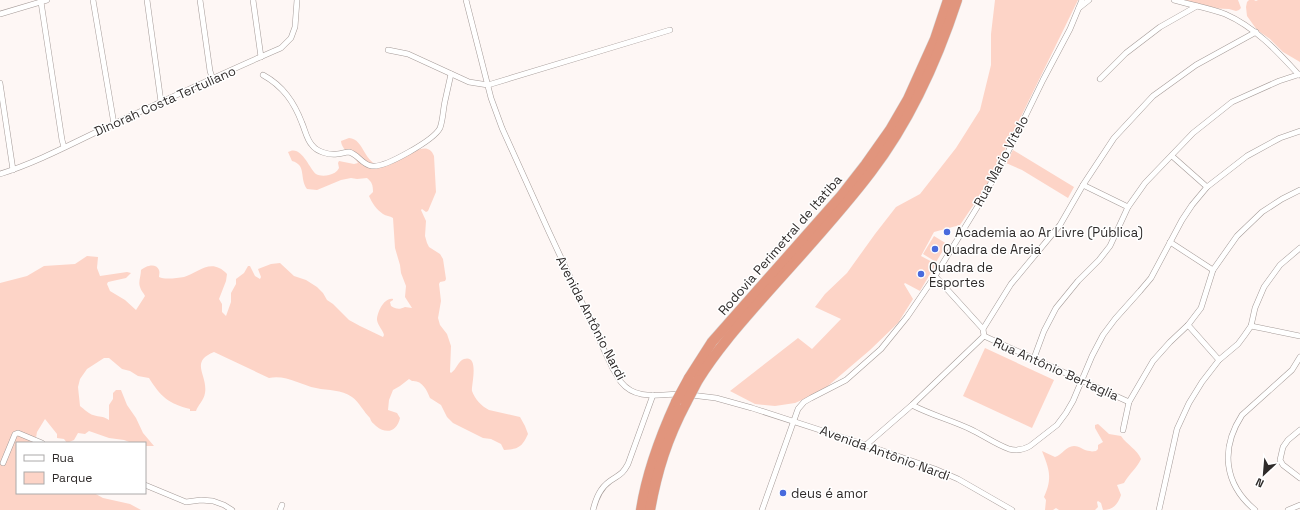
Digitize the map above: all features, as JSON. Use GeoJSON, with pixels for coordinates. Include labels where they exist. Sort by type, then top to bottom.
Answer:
{"type":"FeatureCollection","features":[{"type":"Feature","properties":{"kind":"highway","name":"Rodovia Perimetral de Itatiba"},"geometry":{"type":"LineString","coordinates":[[641,510],[647,476],[654,454],[712,342],[842,196],[890,130],[908,99],[935,39],[948,0]]}},
{"type":"Feature","properties":{"kind":"highway","name":"Rodovia Perimetral de Itatiba"},"geometry":{"type":"LineString","coordinates":[[694,379],[732,332],[871,173],[912,106],[932,68],[945,38],[957,0]]}},
{"type":"Feature","properties":{"kind":"highway","name":"Rodovia Perimetral de Itatiba"},"geometry":{"type":"LineString","coordinates":[[650,510],[661,460],[676,422],[681,402]]}},
{"type":"Feature","properties":{"kind":"street"},"geometry":{"type":"LineString","coordinates":[[94,0],[111,116],[114,124]]}},
{"type":"Feature","properties":{"kind":"street"},"geometry":{"type":"LineString","coordinates":[[147,0],[161,102]]}},
{"type":"Feature","properties":{"kind":"street"},"geometry":{"type":"LineString","coordinates":[[200,0],[210,71],[213,80]]}},
{"type":"Feature","properties":{"kind":"street"},"geometry":{"type":"LineString","coordinates":[[253,0],[261,57]]}},
{"type":"Feature","properties":{"kind":"street","name":"Dinorah Costa Tertuliano"},"geometry":{"type":"LineString","coordinates":[[0,174],[13,170],[281,48],[291,38],[295,27],[298,0]]}},
{"type":"Feature","properties":{"kind":"street","name":"Avenida Antônio Nardi"},"geometry":{"type":"LineString","coordinates":[[466,0],[491,98],[502,128],[613,369],[622,383],[631,391],[639,395],[682,394],[716,398],[793,421],[866,445],[946,474],[958,479],[1012,510]]}},
{"type":"Feature","properties":{"kind":"street","name":"Rua Mario Vitelo"},"geometry":{"type":"LineString","coordinates":[[762,510],[798,409],[804,402],[846,380],[881,349],[907,317],[936,276],[1006,156],[1070,29],[1082,0]]}},
{"type":"Feature","properties":{"kind":"street"},"geometry":{"type":"LineString","coordinates":[[1079,8],[1089,0]]}},
{"type":"Feature","properties":{"kind":"street"},"geometry":{"type":"LineString","coordinates":[[1034,358],[1044,331],[1056,308],[1078,281],[1099,260],[1106,250],[1128,207],[1145,183],[1193,133],[1232,102],[1279,81],[1299,75],[1256,32],[1225,14],[1174,0]]}},
{"type":"Feature","properties":{"kind":"street"},"geometry":{"type":"LineString","coordinates":[[0,14],[44,1],[64,147]]}},
{"type":"Feature","properties":{"kind":"street"},"geometry":{"type":"LineString","coordinates":[[1100,79],[1132,48],[1160,27],[1197,6]]}},
{"type":"Feature","properties":{"kind":"street"},"geometry":{"type":"LineString","coordinates":[[388,50],[408,54],[469,82],[488,84],[670,30]]}},
{"type":"Feature","properties":{"kind":"street"},"geometry":{"type":"LineString","coordinates":[[983,329],[1010,284],[1060,225],[1083,185],[1114,138],[1153,96],[1196,65],[1256,32]]}},
{"type":"Feature","properties":{"kind":"street"},"geometry":{"type":"LineString","coordinates":[[263,75],[274,81],[292,101],[298,112],[308,140],[312,146],[319,151],[329,154],[349,152],[354,154],[365,164],[378,166],[393,160],[425,142],[440,128],[451,74]]}},
{"type":"Feature","properties":{"kind":"street"},"geometry":{"type":"LineString","coordinates":[[0,83],[13,170]]}},
{"type":"Feature","properties":{"kind":"street"},"geometry":{"type":"LineString","coordinates":[[912,406],[969,428],[1008,449],[1025,449],[1030,446],[1056,425],[1073,401],[1081,380],[1103,335],[1151,278],[1192,205],[1207,187],[1246,156],[1280,138],[1300,132]]}},
{"type":"Feature","properties":{"kind":"street"},"geometry":{"type":"LineString","coordinates":[[1172,156],[1207,187]]}},
{"type":"Feature","properties":{"kind":"street"},"geometry":{"type":"LineString","coordinates":[[1083,185],[1128,207]]}},
{"type":"Feature","properties":{"kind":"street"},"geometry":{"type":"LineString","coordinates":[[1123,430],[1129,402],[1153,361],[1188,325],[1201,308],[1213,270],[1237,236],[1262,212],[1282,199],[1300,190]]}},
{"type":"Feature","properties":{"kind":"street"},"geometry":{"type":"LineString","coordinates":[[1170,242],[1213,270]]}},
{"type":"Feature","properties":{"kind":"street"},"geometry":{"type":"LineString","coordinates":[[1159,510],[1177,429],[1189,403],[1198,387],[1219,360],[1238,344],[1251,326],[1255,308],[1264,287],[1280,265],[1300,248]]}},
{"type":"Feature","properties":{"kind":"street"},"geometry":{"type":"LineString","coordinates":[[866,445],[912,406],[984,336],[983,329],[936,276]]}},
{"type":"Feature","properties":{"kind":"street"},"geometry":{"type":"LineString","coordinates":[[1188,325],[1219,360]]}},
{"type":"Feature","properties":{"kind":"street"},"geometry":{"type":"LineString","coordinates":[[1251,326],[1300,336]]}},
{"type":"Feature","properties":{"kind":"street","name":"Rua Antônio Bertaglia"},"geometry":{"type":"LineString","coordinates":[[984,336],[1129,402]]}},
{"type":"Feature","properties":{"kind":"street"},"geometry":{"type":"LineString","coordinates":[[1255,510],[1246,502],[1231,477],[1228,466],[1229,446],[1236,424],[1242,415],[1292,370],[1300,357]]}},
{"type":"Feature","properties":{"kind":"street"},"geometry":{"type":"LineString","coordinates":[[593,510],[598,494],[610,481],[624,472],[653,395]]}},
{"type":"Feature","properties":{"kind":"street"},"geometry":{"type":"LineString","coordinates":[[1300,430],[1288,440],[1283,447],[1280,460],[1283,465],[1300,478]]}},
{"type":"Feature","properties":{"kind":"street"},"geometry":{"type":"LineString","coordinates":[[3,463],[16,433],[39,442]]}},
{"type":"Feature","properties":{"kind":"street"},"geometry":{"type":"LineString","coordinates":[[146,485],[186,502],[201,500],[213,501],[232,510]]}},
{"type":"Feature","properties":{"kind":"street"},"geometry":{"type":"LineString","coordinates":[[1288,510],[1300,505]]}},
{"type":"Feature","properties":{"kind":"green space"},"geometry":{"type":"Polygon","coordinates":[[[995,0],[1078,0],[989,182],[960,225],[934,232],[921,256],[936,264],[920,291],[905,283],[904,284],[913,299],[898,323],[870,350],[822,391],[795,403],[775,406],[755,404],[730,391],[798,338],[812,349],[841,319],[815,307],[825,294],[847,273],[896,207],[920,194],[956,148],[980,110],[991,65],[991,34],[995,0]]]}},
{"type":"Feature","properties":{"kind":"green space"},"geometry":{"type":"Polygon","coordinates":[[[1172,0],[1238,0],[1241,8],[1236,11],[1229,9],[1205,8],[1172,0]]]}},
{"type":"Feature","properties":{"kind":"green space"},"geometry":{"type":"Polygon","coordinates":[[[1249,0],[1300,0],[1300,62],[1283,52],[1270,39],[1257,30],[1247,16],[1246,7],[1249,0]]]}},
{"type":"Feature","properties":{"kind":"green space"},"geometry":{"type":"Polygon","coordinates":[[[349,138],[354,139],[376,165],[389,165],[411,153],[425,148],[430,150],[434,156],[436,192],[428,211],[426,212],[422,209],[421,210],[426,221],[425,236],[427,243],[429,247],[440,254],[443,259],[446,279],[439,284],[441,301],[438,318],[440,325],[447,334],[451,346],[450,372],[451,373],[460,361],[464,359],[469,359],[472,361],[474,371],[472,391],[475,397],[489,410],[520,417],[528,434],[522,445],[517,448],[504,450],[501,444],[491,439],[483,438],[453,423],[447,417],[441,405],[430,398],[424,386],[419,382],[409,379],[393,390],[389,400],[388,410],[397,413],[400,418],[397,426],[388,431],[380,429],[376,426],[357,402],[348,394],[339,391],[310,387],[281,377],[269,378],[214,352],[202,360],[201,370],[204,380],[205,393],[196,411],[190,411],[190,409],[171,402],[157,390],[149,378],[138,376],[130,371],[122,369],[109,358],[104,358],[87,369],[80,379],[78,387],[80,406],[88,413],[109,420],[109,405],[113,399],[113,393],[116,390],[121,390],[127,405],[136,418],[143,433],[154,446],[146,446],[146,442],[129,442],[109,438],[89,431],[85,434],[78,433],[74,440],[66,442],[64,439],[57,438],[57,434],[45,419],[37,432],[35,442],[16,442],[16,494],[96,494],[103,498],[130,504],[141,510],[0,510],[0,283],[27,276],[44,266],[75,264],[87,256],[98,257],[97,268],[100,276],[127,272],[131,273],[126,278],[108,282],[107,284],[110,291],[125,300],[136,310],[145,296],[139,283],[141,270],[145,267],[155,266],[159,270],[159,277],[168,279],[188,276],[210,266],[221,269],[227,274],[219,299],[222,304],[222,312],[226,316],[231,302],[231,293],[236,284],[236,279],[244,273],[248,266],[250,266],[255,276],[260,279],[261,277],[258,269],[271,264],[280,263],[294,276],[306,280],[317,287],[327,300],[349,320],[383,337],[384,335],[377,320],[378,313],[387,300],[393,299],[390,302],[391,306],[394,308],[412,308],[405,297],[406,286],[395,248],[393,218],[384,215],[372,201],[369,196],[373,192],[370,181],[367,178],[351,178],[341,180],[317,190],[307,189],[303,181],[300,166],[292,161],[288,152],[293,150],[301,154],[316,174],[322,176],[329,175],[335,173],[339,168],[339,161],[354,164],[358,163],[344,148],[341,141],[349,138]]]}},
{"type":"Feature","properties":{"kind":"green space"},"geometry":{"type":"Polygon","coordinates":[[[1013,150],[1074,187],[1068,198],[1022,170],[1006,163],[1013,150]]]}},
{"type":"Feature","properties":{"kind":"green space","name":"Quadra de Areia"},"geometry":{"type":"Polygon","coordinates":[[[934,236],[947,244],[936,262],[923,254],[934,236]]]}},
{"type":"Feature","properties":{"kind":"green space"},"geometry":{"type":"Polygon","coordinates":[[[985,348],[1054,380],[1032,428],[963,396],[985,348]]]}},
{"type":"Feature","properties":{"kind":"green space"},"geometry":{"type":"Polygon","coordinates":[[[1098,424],[1109,434],[1121,436],[1137,452],[1141,459],[1124,483],[1117,485],[1121,495],[1115,506],[1107,510],[1103,510],[1101,503],[1098,501],[1098,507],[1095,510],[1059,510],[1056,508],[1053,510],[1045,510],[1046,500],[1044,497],[1047,490],[1049,474],[1047,463],[1042,451],[1055,457],[1071,446],[1076,446],[1088,451],[1096,451],[1098,449],[1098,445],[1103,442],[1095,428],[1095,425],[1098,424]]]}},
{"type":"Feature","properties":{"kind":"place","name":"Academia ao Ar Livre (Pública)"},"geometry":{"type":"Point","coordinates":[947,232]}},
{"type":"Feature","properties":{"kind":"place","name":"Quadra de Areia"},"geometry":{"type":"Point","coordinates":[935,249]}},
{"type":"Feature","properties":{"kind":"place","name":"Quadra de Esportes"},"geometry":{"type":"Point","coordinates":[921,274]}},
{"type":"Feature","properties":{"kind":"place","name":"deus é amor"},"geometry":{"type":"Point","coordinates":[783,493]}}]}
